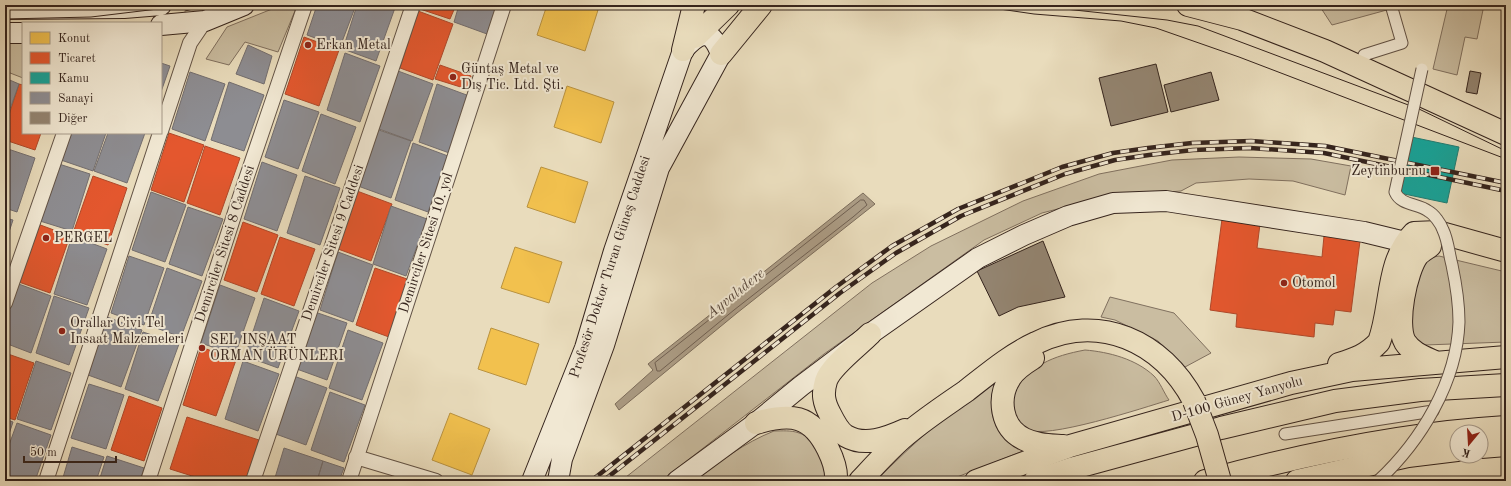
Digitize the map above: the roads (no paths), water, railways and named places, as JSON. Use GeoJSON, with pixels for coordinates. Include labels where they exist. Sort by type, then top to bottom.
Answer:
{"type":"FeatureCollection","features":[{"type":"Feature","properties":{"kind":"main road"},"geometry":{"type":"LineString","coordinates":[[5,9],[124,8],[161,5]]}},
{"type":"Feature","properties":{"kind":"main road"},"geometry":{"type":"LineString","coordinates":[[169,24],[205,21],[244,5]]}},
{"type":"Feature","properties":{"kind":"main road"},"geometry":{"type":"LineString","coordinates":[[689,44],[694,5]]}},
{"type":"Feature","properties":{"kind":"main road"},"geometry":{"type":"LineString","coordinates":[[689,44],[728,5]]}},
{"type":"Feature","properties":{"kind":"main road"},"geometry":{"type":"LineString","coordinates":[[558,481],[562,459],[604,345],[659,168],[721,54],[760,5]]}},
{"type":"Feature","properties":{"kind":"main road"},"geometry":{"type":"LineString","coordinates":[[1188,5],[1242,18],[1325,51],[1506,134]]}},
{"type":"Feature","properties":{"kind":"main road"},"geometry":{"type":"LineString","coordinates":[[5,34],[22,33]]}},
{"type":"Feature","properties":{"kind":"main road"},"geometry":{"type":"LineString","coordinates":[[689,44],[706,34],[712,37],[721,54]]}},
{"type":"Feature","properties":{"kind":"main road","name":"Profesör Doktor Turan Güneş Caddesi"},"geometry":{"type":"LineString","coordinates":[[531,481],[585,348],[614,251],[689,44]]}},
{"type":"Feature","properties":{"kind":"main road"},"geometry":{"type":"LineString","coordinates":[[677,481],[756,423],[801,386],[870,334],[978,258],[1024,235],[1062,219],[1113,203],[1166,201],[1364,232],[1506,264]]}},
{"type":"Feature","properties":{"kind":"main road"},"geometry":{"type":"LineString","coordinates":[[1292,383],[1324,368],[1359,358],[1371,351],[1379,342],[1396,264],[1405,242],[1414,233],[1425,231],[1438,232],[1506,251]]}},
{"type":"Feature","properties":{"kind":"main road"},"geometry":{"type":"LineString","coordinates":[[1430,246],[1418,254],[1411,266],[1401,311],[1401,329],[1404,340],[1417,355],[1435,362]]}},
{"type":"Feature","properties":{"kind":"main road"},"geometry":{"type":"LineString","coordinates":[[860,481],[892,448],[922,422],[1015,354],[1062,332],[1078,330],[1094,330],[1126,337],[1142,345],[1171,367],[1186,387],[1209,481]]}},
{"type":"Feature","properties":{"kind":"main road"},"geometry":{"type":"LineString","coordinates":[[870,334],[840,362],[826,380],[823,401],[834,421],[845,436],[866,441],[884,439],[922,422]]}},
{"type":"Feature","properties":{"kind":"main road"},"geometry":{"type":"LineString","coordinates":[[1070,446],[1042,444],[1023,439],[1013,431],[1006,421],[1003,413],[1002,402],[1010,378],[1018,368],[1048,350],[1072,345],[1093,343],[1111,345],[1150,362],[1165,376],[1189,403],[1207,435],[1220,481]]}},
{"type":"Feature","properties":{"kind":"main road","name":"D-100 Güney Yanyolu"},"geometry":{"type":"LineString","coordinates":[[976,481],[1070,446],[1292,383],[1352,370],[1506,357]]}},
{"type":"Feature","properties":{"kind":"main road"},"geometry":{"type":"LineString","coordinates":[[1034,481],[1074,468],[1214,430],[1327,403],[1420,390],[1496,386],[1506,380]]}},
{"type":"Feature","properties":{"kind":"main road"},"geometry":{"type":"LineString","coordinates":[[756,423],[776,417],[805,421],[823,439],[836,468],[836,481]]}},
{"type":"Feature","properties":{"kind":"main road"},"geometry":{"type":"LineString","coordinates":[[1205,481],[1306,456],[1355,446],[1433,434],[1506,427]]}},
{"type":"Feature","properties":{"kind":"main road"},"geometry":{"type":"LineString","coordinates":[[1489,446],[1506,445]]}},
{"type":"Feature","properties":{"kind":"main road"},"geometry":{"type":"LineString","coordinates":[[1297,481],[1408,456],[1449,451]]}},
{"type":"Feature","properties":{"kind":"main road"},"geometry":{"type":"LineString","coordinates":[[1352,481],[1408,456]]}},
{"type":"Feature","properties":{"kind":"street","name":"Demirciler Sitesi 9 Caddesi"},"geometry":{"type":"LineString","coordinates":[[253,481],[413,5]]}},
{"type":"Feature","properties":{"kind":"street","name":"Demirciler Sitesi 10. yol"},"geometry":{"type":"LineString","coordinates":[[349,481],[504,5]]}},
{"type":"Feature","properties":{"kind":"street"},"geometry":{"type":"LineString","coordinates":[[1364,55],[1402,42],[1391,5]]}},
{"type":"Feature","properties":{"kind":"street","name":"Demirciler Sitesi 8 Caddesi"},"geometry":{"type":"LineString","coordinates":[[148,481],[240,197],[304,6]]}},
{"type":"Feature","properties":{"kind":"street"},"geometry":{"type":"LineString","coordinates":[[162,129],[190,43],[205,21]]}},
{"type":"Feature","properties":{"kind":"street"},"geometry":{"type":"LineString","coordinates":[[169,24],[190,43]]}},
{"type":"Feature","properties":{"kind":"street"},"geometry":{"type":"LineString","coordinates":[[1378,481],[1409,448],[1433,411],[1447,380],[1455,350],[1459,322],[1456,288],[1444,230],[1428,210],[1404,202],[1397,197],[1395,192],[1422,69]]}},
{"type":"Feature","properties":{"kind":"street"},"geometry":{"type":"LineString","coordinates":[[5,303],[64,134]]}},
{"type":"Feature","properties":{"kind":"street"},"geometry":{"type":"LineString","coordinates":[[46,481],[160,134]]}},
{"type":"Feature","properties":{"kind":"street"},"geometry":{"type":"LineString","coordinates":[[1285,434],[1433,411]]}},
{"type":"Feature","properties":{"kind":"street"},"geometry":{"type":"LineString","coordinates":[[356,457],[436,481]]}},
{"type":"Feature","properties":{"kind":"water"},"geometry":{"type":"Polygon","coordinates":[[[863,193],[875,204],[737,313],[619,410],[615,404],[653,370],[648,364],[863,193]]]}},
{"type":"Feature","properties":{"kind":"tram line"},"geometry":{"type":"LineString","coordinates":[[5,19],[91,17],[191,5]]}},
{"type":"Feature","properties":{"kind":"tram line"},"geometry":{"type":"LineString","coordinates":[[185,11],[209,5]]}},
{"type":"Feature","properties":{"kind":"tram line"},"geometry":{"type":"LineString","coordinates":[[972,5],[1034,14],[1121,21],[1156,28],[1239,57],[1506,159]]}},
{"type":"Feature","properties":{"kind":"tram line"},"geometry":{"type":"LineString","coordinates":[[1028,5],[1167,20],[1198,26],[1419,109],[1506,151]]}},
{"type":"Feature","properties":{"kind":"railway"},"geometry":{"type":"LineString","coordinates":[[591,481],[836,287],[892,246],[958,209],[1062,167],[1113,153],[1148,148],[1192,143],[1251,141],[1325,146],[1506,183]]}},
{"type":"Feature","properties":{"kind":"railway"},"geometry":{"type":"LineString","coordinates":[[603,481],[840,293],[896,253],[961,216],[1065,174],[1115,160],[1149,155],[1193,150],[1250,148],[1324,153],[1506,191]]}},
{"type":"Feature","properties":{"kind":"place","name":"Erkan Metal"},"geometry":{"type":"Point","coordinates":[308,45]}},
{"type":"Feature","properties":{"kind":"place","name":"Güntaş Metal ve Dış Tic. Ltd. Şti."},"geometry":{"type":"Point","coordinates":[453,77]}},
{"type":"Feature","properties":{"kind":"place","name":"Zeytinburnu"},"geometry":{"type":"Point","coordinates":[1435,171]}},
{"type":"Feature","properties":{"kind":"place","name":"PERGEL"},"geometry":{"type":"Point","coordinates":[46,238]}},
{"type":"Feature","properties":{"kind":"place","name":"Otomol"},"geometry":{"type":"Point","coordinates":[1284,283]}},
{"type":"Feature","properties":{"kind":"place","name":"Orallar Civi Tel Insaat Malzemeleri"},"geometry":{"type":"Point","coordinates":[62,331]}},
{"type":"Feature","properties":{"kind":"place","name":"SEL INŞAAT ORMAN ÜRÜNLERI"},"geometry":{"type":"Point","coordinates":[202,348]}},
{"type":"Feature","properties":{"kind":"water label","name":"Ayvalıdere"},"geometry":{"type":"Point","coordinates":[736,294]}}]}
